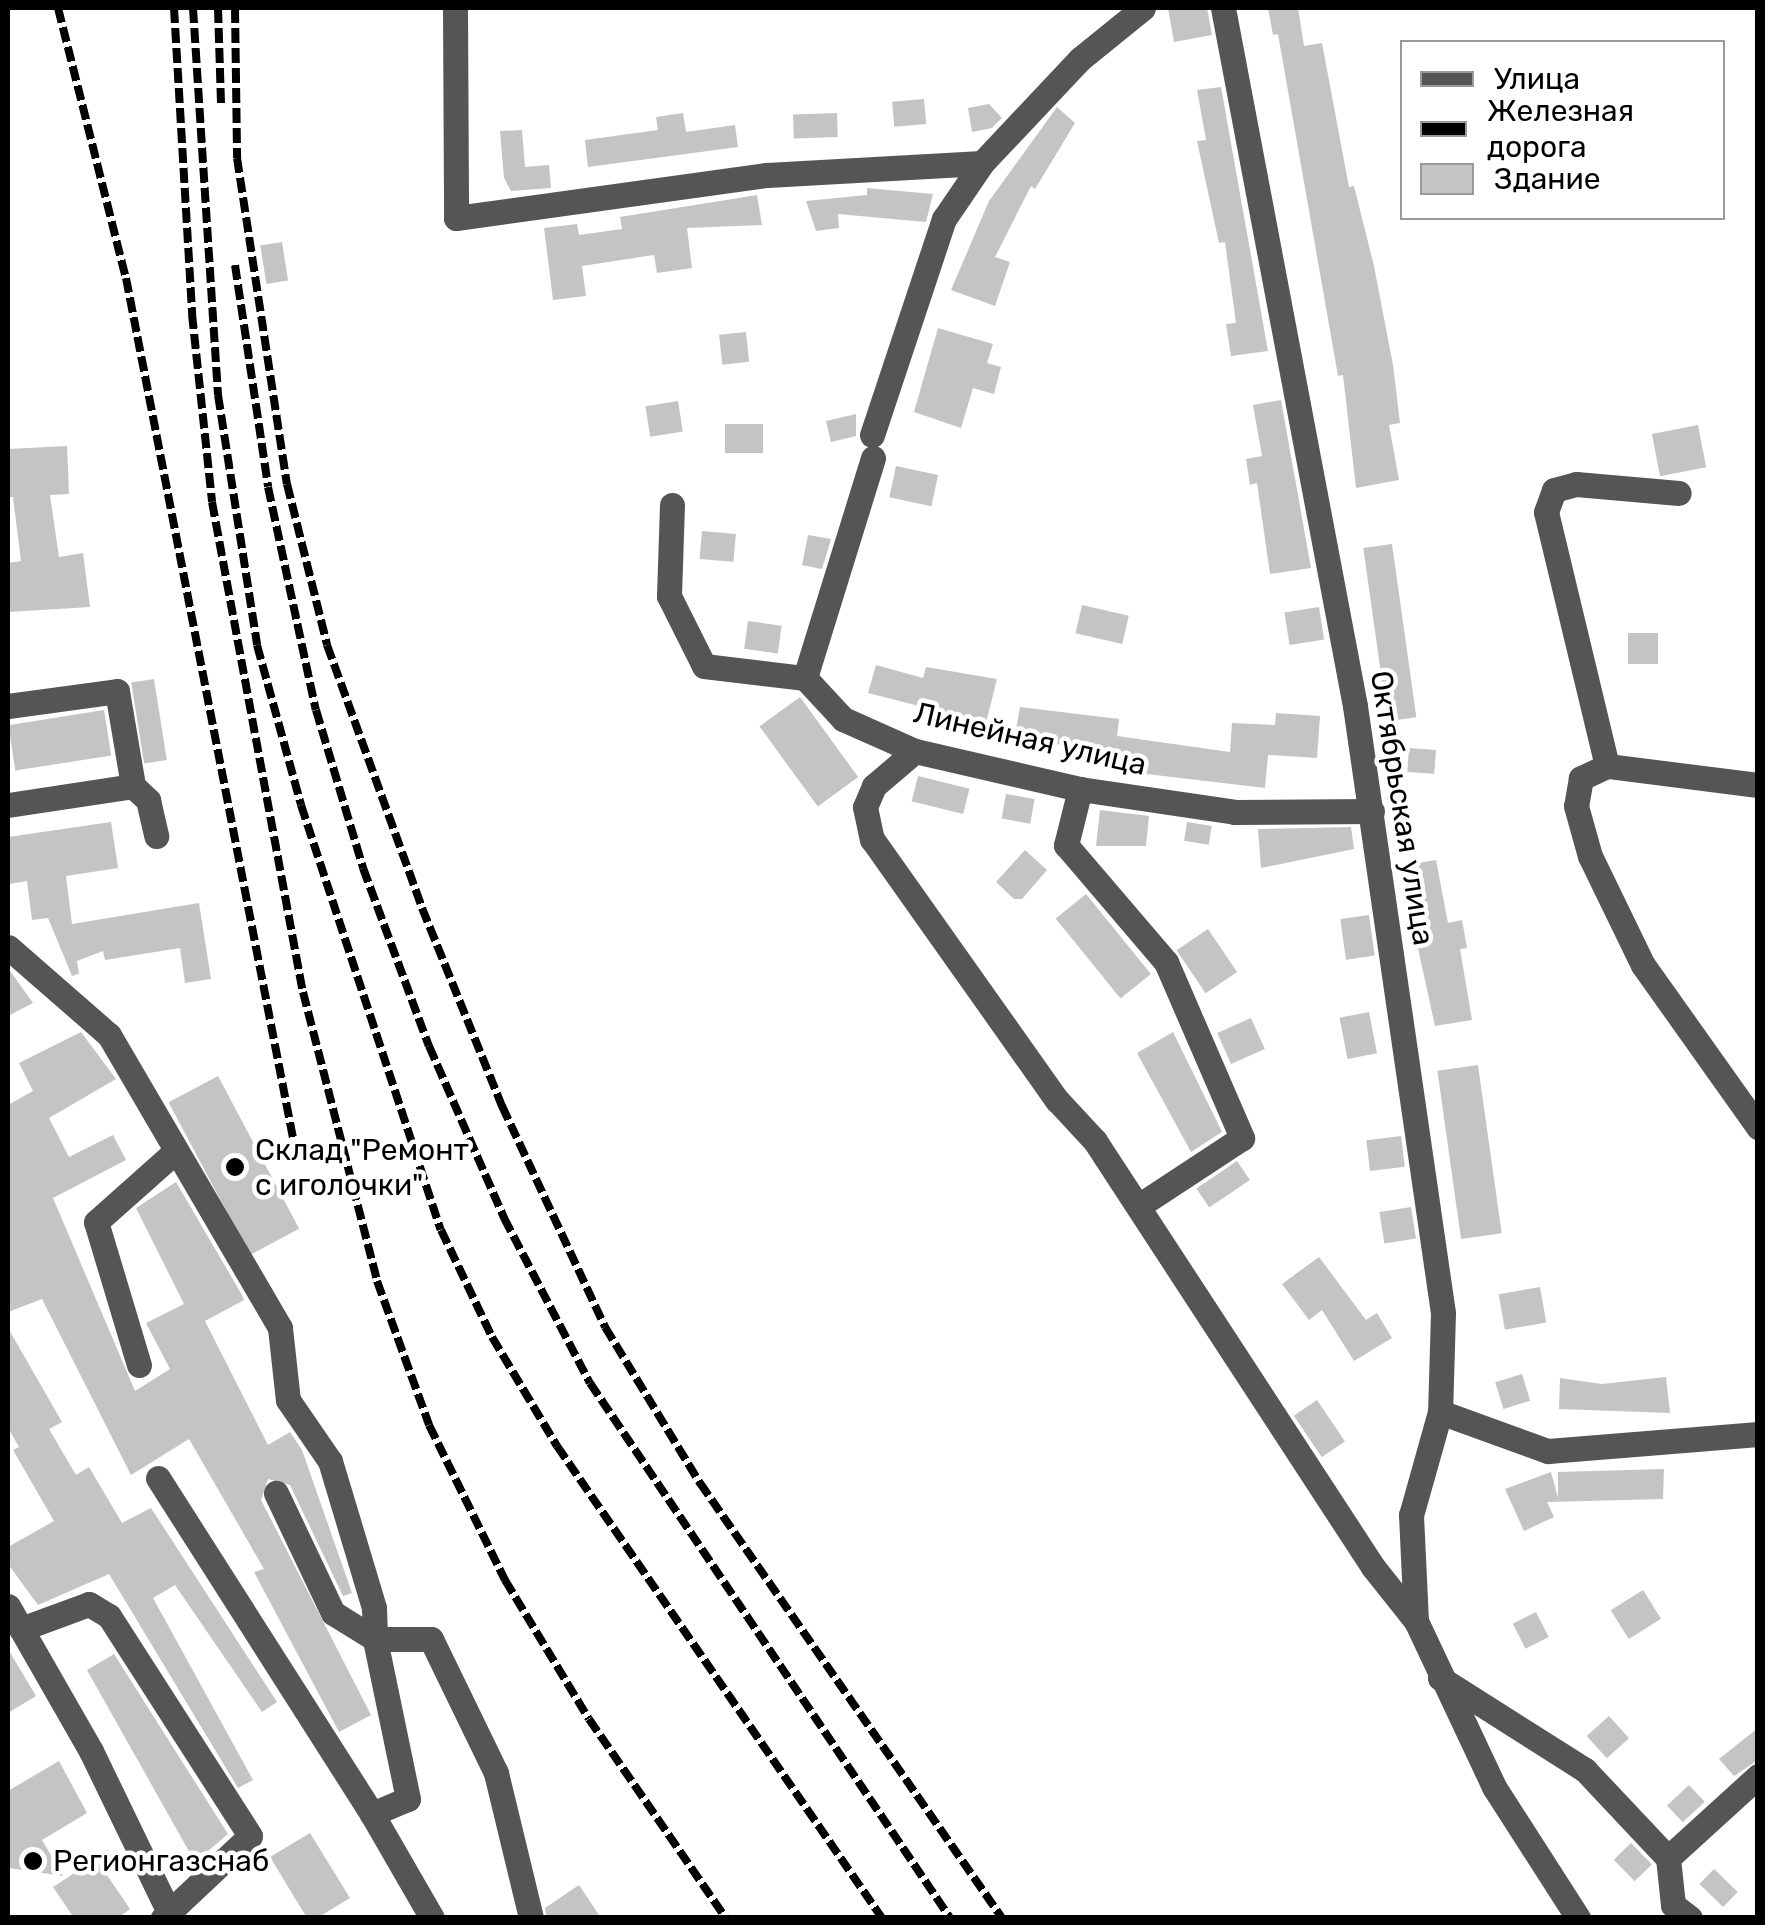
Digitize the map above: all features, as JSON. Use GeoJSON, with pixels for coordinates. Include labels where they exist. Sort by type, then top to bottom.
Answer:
{"type":"FeatureCollection","features":[{"type":"Feature","properties":{"kind":"street"},"geometry":{"type":"LineString","coordinates":[[455,8],[456,218],[767,175],[982,163]]}},
{"type":"Feature","properties":{"kind":"street"},"geometry":{"type":"LineString","coordinates":[[672,505],[669,596],[704,666],[805,678],[944,218],[982,163],[1080,59],[1144,8]]}},
{"type":"Feature","properties":{"kind":"street","name":"Октябрьская улица"},"geometry":{"type":"LineString","coordinates":[[1223,8],[1355,706],[1443,1313],[1440,1412],[1410,1515],[1416,1621]]}},
{"type":"Feature","properties":{"kind":"street"},"geometry":{"type":"LineString","coordinates":[[1607,766],[1546,512],[1554,490],[1576,484],[1680,493]]}},
{"type":"Feature","properties":{"kind":"street","name":"Линейная улица"},"geometry":{"type":"LineString","coordinates":[[805,678],[843,719],[916,751],[1080,789],[1235,812],[1372,811]]}},
{"type":"Feature","properties":{"kind":"street"},"geometry":{"type":"LineString","coordinates":[[8,706],[118,691],[133,786],[148,800],[156,836]]}},
{"type":"Feature","properties":{"kind":"street"},"geometry":{"type":"LineString","coordinates":[[916,751],[874,786],[864,806],[872,838],[1140,1205],[1373,1567],[1416,1621],[1439,1678],[1494,1787],[1578,1918]]}},
{"type":"Feature","properties":{"kind":"street"},"geometry":{"type":"LineString","coordinates":[[1758,785],[1607,766],[1580,778],[1576,806],[1590,856],[1643,964],[1758,1127]]}},
{"type":"Feature","properties":{"kind":"street"},"geometry":{"type":"LineString","coordinates":[[8,805],[133,786]]}},
{"type":"Feature","properties":{"kind":"street"},"geometry":{"type":"LineString","coordinates":[[1080,789],[1066,845],[1166,962],[1242,1138],[1140,1205]]}},
{"type":"Feature","properties":{"kind":"street"},"geometry":{"type":"LineString","coordinates":[[8,947],[109,1035],[280,1328],[288,1400],[330,1461],[374,1608],[375,1638],[408,1798],[372,1814]]}},
{"type":"Feature","properties":{"kind":"street"},"geometry":{"type":"LineString","coordinates":[[139,1366],[96,1222],[176,1151]]}},
{"type":"Feature","properties":{"kind":"street"},"geometry":{"type":"LineString","coordinates":[[1440,1412],[1548,1452],[1758,1434]]}},
{"type":"Feature","properties":{"kind":"street"},"geometry":{"type":"LineString","coordinates":[[158,1478],[372,1814],[432,1918]]}},
{"type":"Feature","properties":{"kind":"street"},"geometry":{"type":"LineString","coordinates":[[276,1493],[333,1613],[375,1638],[431,1639],[496,1772],[531,1918]]}},
{"type":"Feature","properties":{"kind":"street"},"geometry":{"type":"LineString","coordinates":[[88,1604],[110,1616],[250,1836],[166,1915],[92,1751],[14,1617],[88,1604]]}},
{"type":"Feature","properties":{"kind":"street"},"geometry":{"type":"LineString","coordinates":[[1439,1678],[1585,1770],[1668,1858],[1673,1905],[1690,1918]]}},
{"type":"Feature","properties":{"kind":"street"},"geometry":{"type":"LineString","coordinates":[[1668,1858],[1758,1776]]}},
{"type":"Feature","properties":{"kind":"building"},"geometry":{"type":"Polygon","coordinates":[[[1168,8],[1207,8],[1212,35],[1174,42],[1168,8]]]}},
{"type":"Feature","properties":{"kind":"building"},"geometry":{"type":"Polygon","coordinates":[[[1268,8],[1298,8],[1304,46],[1322,43],[1349,187],[1354,186],[1374,266],[1393,365],[1400,423],[1389,425],[1399,480],[1356,488],[1343,375],[1338,376],[1278,34],[1273,35],[1268,8]]]}},
{"type":"Feature","properties":{"kind":"building"},"geometry":{"type":"Polygon","coordinates":[[[1221,87],[1268,351],[1231,356],[1226,324],[1236,323],[1225,242],[1219,243],[1197,141],[1206,140],[1197,90],[1221,87]]]}},
{"type":"Feature","properties":{"kind":"building"},"geometry":{"type":"Polygon","coordinates":[[[924,99],[926,124],[894,127],[892,102],[924,99]]]}},
{"type":"Feature","properties":{"kind":"building"},"geometry":{"type":"Polygon","coordinates":[[[989,104],[1002,118],[992,128],[972,132],[968,108],[989,104]]]}},
{"type":"Feature","properties":{"kind":"building"},"geometry":{"type":"Polygon","coordinates":[[[1057,107],[1075,123],[1035,189],[1031,186],[995,257],[1010,262],[995,306],[951,290],[989,201],[1057,107]]]}},
{"type":"Feature","properties":{"kind":"building"},"geometry":{"type":"Polygon","coordinates":[[[683,113],[686,132],[735,125],[738,147],[588,167],[585,140],[658,130],[656,117],[683,113]]]}},
{"type":"Feature","properties":{"kind":"building"},"geometry":{"type":"Polygon","coordinates":[[[837,113],[838,137],[794,139],[793,115],[837,113]]]}},
{"type":"Feature","properties":{"kind":"building"},"geometry":{"type":"Polygon","coordinates":[[[522,130],[525,167],[549,165],[551,188],[511,191],[504,178],[500,131],[522,130]]]}},
{"type":"Feature","properties":{"kind":"building"},"geometry":{"type":"Polygon","coordinates":[[[867,188],[933,194],[926,222],[838,214],[839,228],[816,231],[806,201],[867,195],[867,188]]]}},
{"type":"Feature","properties":{"kind":"building"},"geometry":{"type":"Polygon","coordinates":[[[757,195],[762,225],[687,228],[692,268],[657,273],[654,255],[582,266],[586,296],[553,300],[544,228],[577,224],[579,235],[622,229],[620,217],[757,195]]]}},
{"type":"Feature","properties":{"kind":"building"},"geometry":{"type":"Polygon","coordinates":[[[282,242],[288,281],[266,284],[260,245],[282,242]]]}},
{"type":"Feature","properties":{"kind":"building"},"geometry":{"type":"Polygon","coordinates":[[[938,328],[993,344],[987,363],[1001,367],[994,394],[973,388],[961,428],[914,412],[938,328]]]}},
{"type":"Feature","properties":{"kind":"building"},"geometry":{"type":"Polygon","coordinates":[[[746,332],[749,362],[722,365],[719,335],[746,332]]]}},
{"type":"Feature","properties":{"kind":"building"},"geometry":{"type":"Polygon","coordinates":[[[1281,400],[1311,568],[1270,574],[1257,483],[1250,485],[1246,459],[1262,456],[1253,405],[1281,400]]]}},
{"type":"Feature","properties":{"kind":"building"},"geometry":{"type":"Polygon","coordinates":[[[678,401],[683,432],[650,437],[645,406],[678,401]]]}},
{"type":"Feature","properties":{"kind":"building"},"geometry":{"type":"Polygon","coordinates":[[[856,414],[856,436],[831,442],[826,421],[856,414]]]}},
{"type":"Feature","properties":{"kind":"building"},"geometry":{"type":"Polygon","coordinates":[[[725,424],[763,424],[763,453],[725,453],[725,424]]]}},
{"type":"Feature","properties":{"kind":"building"},"geometry":{"type":"Polygon","coordinates":[[[1698,425],[1706,467],[1660,476],[1652,434],[1698,425]]]}},
{"type":"Feature","properties":{"kind":"building"},"geometry":{"type":"Polygon","coordinates":[[[67,446],[69,494],[50,495],[59,557],[83,553],[90,607],[8,612],[8,563],[21,561],[13,497],[8,497],[8,449],[67,446]]]}},
{"type":"Feature","properties":{"kind":"building"},"geometry":{"type":"Polygon","coordinates":[[[896,466],[938,475],[931,506],[889,497],[896,466]]]}},
{"type":"Feature","properties":{"kind":"building"},"geometry":{"type":"Polygon","coordinates":[[[702,531],[736,534],[733,562],[700,559],[702,531]]]}},
{"type":"Feature","properties":{"kind":"building"},"geometry":{"type":"Polygon","coordinates":[[[808,535],[831,539],[822,569],[802,565],[808,535]]]}},
{"type":"Feature","properties":{"kind":"building"},"geometry":{"type":"Polygon","coordinates":[[[1392,544],[1416,717],[1388,721],[1363,548],[1392,544]]]}},
{"type":"Feature","properties":{"kind":"building"},"geometry":{"type":"Polygon","coordinates":[[[1082,605],[1129,616],[1122,644],[1075,633],[1082,605]]]}},
{"type":"Feature","properties":{"kind":"building"},"geometry":{"type":"Polygon","coordinates":[[[1319,607],[1324,640],[1290,645],[1284,612],[1319,607]]]}},
{"type":"Feature","properties":{"kind":"building"},"geometry":{"type":"Polygon","coordinates":[[[748,621],[782,626],[778,653],[744,649],[748,621]]]}},
{"type":"Feature","properties":{"kind":"building"},"geometry":{"type":"Polygon","coordinates":[[[1628,633],[1658,633],[1658,664],[1628,664],[1628,633]]]}},
{"type":"Feature","properties":{"kind":"building"},"geometry":{"type":"Polygon","coordinates":[[[876,665],[923,678],[926,667],[997,679],[986,723],[868,693],[876,665]]]}},
{"type":"Feature","properties":{"kind":"building"},"geometry":{"type":"Polygon","coordinates":[[[154,679],[167,760],[144,764],[131,683],[154,679]]]}},
{"type":"Feature","properties":{"kind":"building"},"geometry":{"type":"Polygon","coordinates":[[[800,697],[858,777],[818,806],[760,726],[800,697]]]}},
{"type":"Feature","properties":{"kind":"building"},"geometry":{"type":"Polygon","coordinates":[[[1020,707],[1119,719],[1117,736],[1230,752],[1232,723],[1275,725],[1276,713],[1320,716],[1317,758],[1268,755],[1265,788],[1096,768],[1098,752],[1015,736],[1020,707]]]}},
{"type":"Feature","properties":{"kind":"building"},"geometry":{"type":"Polygon","coordinates":[[[104,710],[111,755],[15,771],[8,725],[104,710]]]}},
{"type":"Feature","properties":{"kind":"building"},"geometry":{"type":"Polygon","coordinates":[[[1409,748],[1436,750],[1434,774],[1407,772],[1409,748]]]}},
{"type":"Feature","properties":{"kind":"building"},"geometry":{"type":"Polygon","coordinates":[[[918,776],[969,789],[963,814],[912,801],[918,776]]]}},
{"type":"Feature","properties":{"kind":"building"},"geometry":{"type":"Polygon","coordinates":[[[1006,794],[1035,799],[1030,824],[1002,819],[1006,794]]]}},
{"type":"Feature","properties":{"kind":"building"},"geometry":{"type":"Polygon","coordinates":[[[1100,810],[1149,816],[1146,846],[1096,846],[1100,810]]]}},
{"type":"Feature","properties":{"kind":"building"},"geometry":{"type":"Polygon","coordinates":[[[111,822],[118,868],[66,876],[72,924],[199,903],[211,979],[185,983],[180,948],[105,960],[103,951],[77,961],[79,974],[72,976],[48,918],[32,920],[27,881],[10,884],[8,837],[111,822]]]}},
{"type":"Feature","properties":{"kind":"building"},"geometry":{"type":"Polygon","coordinates":[[[1187,822],[1212,826],[1209,845],[1184,841],[1187,822]]]}},
{"type":"Feature","properties":{"kind":"building"},"geometry":{"type":"Polygon","coordinates":[[[1351,827],[1354,849],[1261,868],[1258,829],[1351,827]]]}},
{"type":"Feature","properties":{"kind":"building"},"geometry":{"type":"Polygon","coordinates":[[[1025,850],[1047,870],[1022,899],[1014,899],[996,882],[1025,850]]]}},
{"type":"Feature","properties":{"kind":"building"},"geometry":{"type":"Polygon","coordinates":[[[1436,860],[1448,923],[1462,920],[1467,948],[1460,949],[1472,1020],[1435,1026],[1400,866],[1436,860]]]}},
{"type":"Feature","properties":{"kind":"building"},"geometry":{"type":"Polygon","coordinates":[[[1086,894],[1151,974],[1121,999],[1056,919],[1086,894]]]}},
{"type":"Feature","properties":{"kind":"building"},"geometry":{"type":"Polygon","coordinates":[[[1369,915],[1375,956],[1346,960],[1340,919],[1369,915]]]}},
{"type":"Feature","properties":{"kind":"building"},"geometry":{"type":"Polygon","coordinates":[[[1208,929],[1237,972],[1206,993],[1176,950],[1208,929]]]}},
{"type":"Feature","properties":{"kind":"building"},"geometry":{"type":"Polygon","coordinates":[[[8,968],[33,1003],[8,1016],[8,968]]]}},
{"type":"Feature","properties":{"kind":"building"},"geometry":{"type":"Polygon","coordinates":[[[1369,1012],[1377,1053],[1348,1059],[1340,1018],[1369,1012]]]}},
{"type":"Feature","properties":{"kind":"building"},"geometry":{"type":"Polygon","coordinates":[[[1251,1018],[1265,1049],[1231,1064],[1217,1033],[1251,1018]]]}},
{"type":"Feature","properties":{"kind":"building"},"geometry":{"type":"Polygon","coordinates":[[[81,1032],[116,1079],[49,1118],[69,1157],[113,1135],[126,1160],[53,1198],[135,1391],[170,1369],[146,1323],[184,1304],[136,1208],[176,1182],[242,1295],[244,1300],[205,1321],[268,1445],[290,1432],[302,1450],[352,1593],[343,1596],[290,1485],[268,1479],[261,1500],[371,1715],[339,1732],[254,1572],[264,1569],[189,1439],[131,1475],[42,1299],[8,1312],[8,1105],[33,1091],[19,1063],[81,1032]]]}},
{"type":"Feature","properties":{"kind":"building"},"geometry":{"type":"Polygon","coordinates":[[[1173,1032],[1222,1132],[1191,1152],[1137,1053],[1173,1032]]]}},
{"type":"Feature","properties":{"kind":"building"},"geometry":{"type":"Polygon","coordinates":[[[1478,1065],[1502,1233],[1461,1239],[1437,1071],[1478,1065]]]}},
{"type":"Feature","properties":{"kind":"building","name":"Склад \"Ремонт с иголочки\""},"geometry":{"type":"Polygon","coordinates":[[[218,1076],[299,1229],[250,1255],[169,1102],[218,1076]]]}},
{"type":"Feature","properties":{"kind":"building"},"geometry":{"type":"Polygon","coordinates":[[[1401,1136],[1405,1167],[1370,1171],[1366,1140],[1401,1136]]]}},
{"type":"Feature","properties":{"kind":"building"},"geometry":{"type":"Polygon","coordinates":[[[1237,1161],[1250,1180],[1209,1207],[1196,1188],[1237,1161]]]}},
{"type":"Feature","properties":{"kind":"building"},"geometry":{"type":"Polygon","coordinates":[[[1411,1207],[1416,1239],[1384,1244],[1379,1212],[1411,1207]]]}},
{"type":"Feature","properties":{"kind":"building"},"geometry":{"type":"Polygon","coordinates":[[[1319,1257],[1366,1320],[1377,1313],[1392,1338],[1354,1361],[1322,1310],[1309,1320],[1282,1284],[1319,1257]]]}},
{"type":"Feature","properties":{"kind":"building"},"geometry":{"type":"Polygon","coordinates":[[[1540,1287],[1546,1322],[1505,1330],[1499,1294],[1540,1287]]]}},
{"type":"Feature","properties":{"kind":"building"},"geometry":{"type":"Polygon","coordinates":[[[8,1328],[62,1422],[49,1429],[76,1475],[89,1467],[122,1523],[151,1508],[277,1702],[262,1712],[175,1585],[153,1598],[253,1780],[238,1788],[109,1574],[38,1605],[8,1564],[8,1547],[54,1521],[13,1450],[19,1447],[8,1428],[8,1328]]]}},
{"type":"Feature","properties":{"kind":"building"},"geometry":{"type":"Polygon","coordinates":[[[1522,1374],[1530,1401],[1503,1409],[1495,1382],[1522,1374]]]}},
{"type":"Feature","properties":{"kind":"building"},"geometry":{"type":"Polygon","coordinates":[[[1666,1377],[1670,1413],[1559,1409],[1560,1378],[1602,1384],[1666,1377]]]}},
{"type":"Feature","properties":{"kind":"building"},"geometry":{"type":"Polygon","coordinates":[[[1317,1400],[1345,1441],[1322,1457],[1294,1416],[1317,1400]]]}},
{"type":"Feature","properties":{"kind":"building"},"geometry":{"type":"Polygon","coordinates":[[[1664,1469],[1663,1499],[1547,1502],[1554,1517],[1524,1531],[1505,1489],[1551,1472],[1558,1498],[1558,1472],[1664,1469]]]}},
{"type":"Feature","properties":{"kind":"building"},"geometry":{"type":"Polygon","coordinates":[[[1643,1590],[1661,1619],[1629,1639],[1611,1610],[1643,1590]]]}},
{"type":"Feature","properties":{"kind":"building"},"geometry":{"type":"Polygon","coordinates":[[[1536,1612],[1549,1637],[1526,1649],[1513,1624],[1536,1612]]]}},
{"type":"Feature","properties":{"kind":"building"},"geometry":{"type":"Polygon","coordinates":[[[8,1649],[36,1696],[8,1713],[8,1649]]]}},
{"type":"Feature","properties":{"kind":"building"},"geometry":{"type":"Polygon","coordinates":[[[114,1654],[228,1834],[195,1862],[87,1670],[114,1654]]]}},
{"type":"Feature","properties":{"kind":"building"},"geometry":{"type":"Polygon","coordinates":[[[1609,1716],[1629,1738],[1607,1758],[1587,1736],[1609,1716]]]}},
{"type":"Feature","properties":{"kind":"building"},"geometry":{"type":"Polygon","coordinates":[[[1758,1728],[1758,1760],[1734,1776],[1719,1759],[1758,1728]]]}},
{"type":"Feature","properties":{"kind":"building"},"geometry":{"type":"Polygon","coordinates":[[[59,1761],[87,1813],[42,1840],[63,1876],[8,1868],[8,1791],[59,1761]]]}},
{"type":"Feature","properties":{"kind":"building"},"geometry":{"type":"Polygon","coordinates":[[[1689,1785],[1705,1802],[1683,1822],[1667,1805],[1689,1785]]]}},
{"type":"Feature","properties":{"kind":"building"},"geometry":{"type":"Polygon","coordinates":[[[310,1833],[350,1898],[317,1918],[307,1918],[270,1857],[310,1833]]]}},
{"type":"Feature","properties":{"kind":"building"},"geometry":{"type":"Polygon","coordinates":[[[1631,1843],[1652,1865],[1635,1881],[1614,1860],[1631,1843]]]}},
{"type":"Feature","properties":{"kind":"building"},"geometry":{"type":"Polygon","coordinates":[[[96,1859],[130,1909],[118,1918],[74,1918],[53,1887],[96,1859]]]}},
{"type":"Feature","properties":{"kind":"building"},"geometry":{"type":"Polygon","coordinates":[[[1714,1869],[1738,1892],[1723,1907],[1699,1884],[1714,1869]]]}},
{"type":"Feature","properties":{"kind":"building"},"geometry":{"type":"Polygon","coordinates":[[[579,1885],[601,1918],[547,1918],[545,1908],[579,1885]]]}},
{"type":"Feature","properties":{"kind":"railway"},"geometry":{"type":"LineString","coordinates":[[58,8],[126,278],[295,1148]]}},
{"type":"Feature","properties":{"kind":"railway"},"geometry":{"type":"LineString","coordinates":[[174,8],[192,314],[212,502],[303,992],[377,1281],[429,1425],[505,1580],[589,1719],[726,1918]]}},
{"type":"Feature","properties":{"kind":"railway"},"geometry":{"type":"LineString","coordinates":[[193,8],[218,395],[257,645],[301,805],[441,1230],[492,1337],[557,1446],[882,1918]]}},
{"type":"Feature","properties":{"kind":"railway"},"geometry":{"type":"LineString","coordinates":[[218,8],[221,106]]}},
{"type":"Feature","properties":{"kind":"railway"},"geometry":{"type":"LineString","coordinates":[[235,8],[237,158],[287,484],[327,645],[422,908],[502,1106],[605,1327],[700,1483],[1002,1918]]}},
{"type":"Feature","properties":{"kind":"railway"},"geometry":{"type":"LineString","coordinates":[[235,265],[268,487],[316,710],[363,868],[429,1046],[504,1218],[590,1383],[950,1918]]}},
{"type":"Feature","properties":{"kind":"place","name":"Склад \"Ремонт с иголочки\""},"geometry":{"type":"Point","coordinates":[235,1167]}},
{"type":"Feature","properties":{"kind":"place","name":"Регионгазснаб"},"geometry":{"type":"Point","coordinates":[33,1861]}}]}
